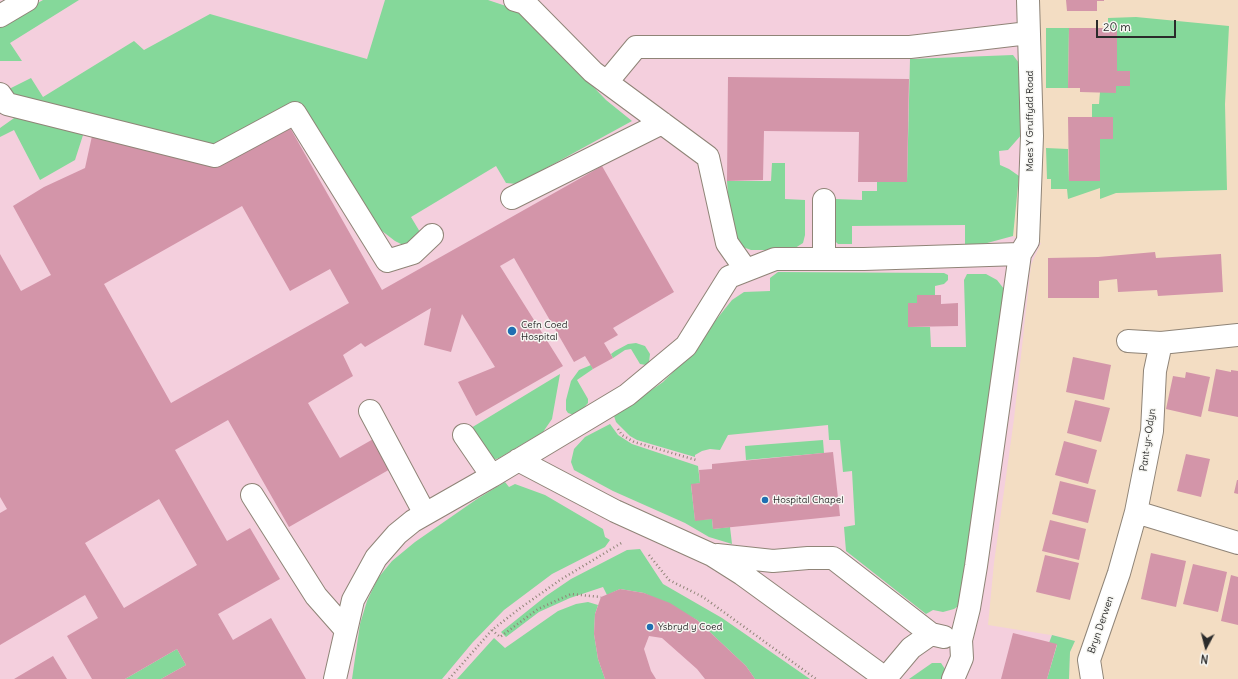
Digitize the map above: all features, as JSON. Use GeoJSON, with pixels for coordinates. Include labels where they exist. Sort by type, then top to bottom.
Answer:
{"type":"FeatureCollection","features":[{"type":"Feature","properties":{"kind":"street"},"geometry":{"type":"LineString","coordinates":[[0,16],[27,0]]}},
{"type":"Feature","properties":{"kind":"street"},"geometry":{"type":"LineString","coordinates":[[515,0],[524,3],[593,72],[708,157],[727,243],[746,270]]}},
{"type":"Feature","properties":{"kind":"street","name":"Maes Y Gruffydd Road"},"geometry":{"type":"LineString","coordinates":[[953,679],[962,658],[961,640],[969,608],[976,566],[1024,248],[1032,136],[1028,0]]}},
{"type":"Feature","properties":{"kind":"street"},"geometry":{"type":"LineString","coordinates":[[607,82],[636,47],[910,47],[1020,34]]}},
{"type":"Feature","properties":{"kind":"street"},"geometry":{"type":"LineString","coordinates":[[0,94],[7,104],[215,156],[295,114],[387,261],[413,253],[432,235]]}},
{"type":"Feature","properties":{"kind":"street"},"geometry":{"type":"LineString","coordinates":[[512,198],[662,123]]}},
{"type":"Feature","properties":{"kind":"street"},"geometry":{"type":"LineString","coordinates":[[824,200],[824,259]]}},
{"type":"Feature","properties":{"kind":"street"},"geometry":{"type":"LineString","coordinates":[[335,679],[353,600],[376,558],[397,534],[413,521],[628,395],[686,346],[729,277],[775,259],[824,259],[1024,248]]}},
{"type":"Feature","properties":{"kind":"street"},"geometry":{"type":"LineString","coordinates":[[1128,341],[1161,344],[1238,335]]}},
{"type":"Feature","properties":{"kind":"street","name":"Pant-yr-Odyn"},"geometry":{"type":"LineString","coordinates":[[1119,573],[1136,512],[1152,431],[1155,371],[1161,344]]}},
{"type":"Feature","properties":{"kind":"street"},"geometry":{"type":"LineString","coordinates":[[370,411],[425,514]]}},
{"type":"Feature","properties":{"kind":"street"},"geometry":{"type":"LineString","coordinates":[[464,435],[492,476]]}},
{"type":"Feature","properties":{"kind":"street"},"geometry":{"type":"LineString","coordinates":[[518,460],[615,511],[712,555],[742,574],[885,678],[910,648],[931,634]]}},
{"type":"Feature","properties":{"kind":"street"},"geometry":{"type":"LineString","coordinates":[[252,495],[316,596],[346,630]]}},
{"type":"Feature","properties":{"kind":"street"},"geometry":{"type":"LineString","coordinates":[[1136,512],[1238,542]]}},
{"type":"Feature","properties":{"kind":"street"},"geometry":{"type":"LineString","coordinates":[[712,555],[773,561],[808,558],[833,558],[931,634],[961,640]]}},
{"type":"Feature","properties":{"kind":"street","name":"Bryn Derwen"},"geometry":{"type":"LineString","coordinates":[[1092,679],[1089,660],[1119,573]]}},
{"type":"Feature","properties":{"kind":"path"},"geometry":{"type":"LineString","coordinates":[[614,424],[622,435],[634,442],[696,460]]}},
{"type":"Feature","properties":{"kind":"path"},"geometry":{"type":"LineString","coordinates":[[449,679],[492,630],[560,580],[622,542],[628,542]]}},
{"type":"Feature","properties":{"kind":"path"},"geometry":{"type":"LineString","coordinates":[[648,553],[669,580],[703,597],[816,679]]}},
{"type":"Feature","properties":{"kind":"path"},"geometry":{"type":"LineString","coordinates":[[492,630],[500,637],[538,609],[571,594],[601,597]]}},
{"type":"Feature","properties":{"kind":"shaded area","name":"Cefn Coed Hospital"},"geometry":{"type":"Polygon","coordinates":[[[0,0],[1019,0],[1023,133],[1013,236],[1028,241],[1041,243],[1031,265],[1014,419],[994,563],[988,625],[1057,636],[1075,641],[1070,652],[1069,679],[0,679],[0,0]]]}},
{"type":"Feature","properties":{"kind":"green space"},"geometry":{"type":"Polygon","coordinates":[[[43,0],[79,0],[10,43],[22,61],[0,61],[0,24],[43,0]]]}},
{"type":"Feature","properties":{"kind":"green space"},"geometry":{"type":"Polygon","coordinates":[[[385,0],[488,0],[515,9],[529,20],[606,100],[632,121],[517,184],[506,183],[496,166],[411,217],[420,232],[407,247],[395,241],[373,224],[298,105],[215,146],[11,97],[7,90],[31,78],[43,97],[134,41],[144,50],[210,14],[367,59],[385,0]]]}},
{"type":"Feature","properties":{"kind":"green space"},"geometry":{"type":"Polygon","coordinates":[[[1136,17],[1229,26],[1225,104],[1227,190],[1116,193],[1100,199],[1100,188],[1068,199],[1067,189],[1051,189],[1051,179],[1047,179],[1046,148],[1068,149],[1069,181],[1100,181],[1100,139],[1113,138],[1113,117],[1092,117],[1092,104],[1099,104],[1100,92],[1116,86],[1117,29],[1108,28],[1108,18],[1136,17]]]}},
{"type":"Feature","properties":{"kind":"green space"},"geometry":{"type":"Polygon","coordinates":[[[1046,28],[1069,28],[1068,88],[1046,88],[1046,28]]]}},
{"type":"Feature","properties":{"kind":"green space"},"geometry":{"type":"Polygon","coordinates":[[[1013,55],[1019,63],[1022,76],[1023,133],[1008,150],[999,151],[1000,165],[1019,176],[1013,236],[965,249],[965,225],[852,226],[852,244],[838,244],[832,238],[832,207],[835,199],[862,200],[862,191],[877,191],[877,182],[907,182],[910,59],[1013,55]]]}},
{"type":"Feature","properties":{"kind":"green space"},"geometry":{"type":"Polygon","coordinates":[[[17,116],[84,132],[75,160],[40,180],[14,130],[0,137],[0,128],[17,116]]]}},
{"type":"Feature","properties":{"kind":"green space"},"geometry":{"type":"Polygon","coordinates":[[[772,163],[785,163],[785,199],[805,200],[805,235],[803,243],[792,250],[751,250],[743,247],[737,241],[730,225],[727,181],[771,181],[772,163]]]}},
{"type":"Feature","properties":{"kind":"green space"},"geometry":{"type":"Polygon","coordinates":[[[778,272],[944,273],[948,275],[948,280],[944,284],[935,286],[935,295],[917,295],[917,303],[908,304],[908,327],[930,327],[931,347],[966,347],[964,280],[967,274],[986,274],[997,280],[1004,289],[964,602],[954,609],[943,612],[933,610],[926,614],[846,551],[844,527],[855,525],[852,471],[843,472],[840,440],[829,440],[828,425],[728,435],[720,450],[710,449],[702,451],[695,455],[695,457],[637,440],[630,436],[616,422],[614,416],[663,382],[679,366],[732,300],[744,292],[770,291],[770,278],[778,272]]]}},
{"type":"Feature","properties":{"kind":"green space"},"geometry":{"type":"Polygon","coordinates":[[[636,343],[645,346],[650,354],[649,362],[646,365],[640,364],[631,349],[625,350],[613,358],[611,354],[615,351],[628,344],[636,343]]]}},
{"type":"Feature","properties":{"kind":"green space"},"geometry":{"type":"Polygon","coordinates":[[[591,365],[593,369],[577,380],[588,399],[588,403],[581,411],[574,415],[568,413],[566,410],[566,400],[571,381],[579,370],[591,365]]]}},
{"type":"Feature","properties":{"kind":"green space"},"geometry":{"type":"Polygon","coordinates":[[[560,374],[552,419],[543,432],[493,460],[466,431],[560,374]]]}},
{"type":"Feature","properties":{"kind":"green space"},"geometry":{"type":"Polygon","coordinates":[[[610,424],[618,435],[632,444],[698,466],[700,483],[691,485],[695,520],[712,519],[713,529],[730,527],[732,544],[709,537],[685,523],[613,491],[574,470],[571,462],[574,449],[585,437],[610,424]]]}},
{"type":"Feature","properties":{"kind":"green space"},"geometry":{"type":"Polygon","coordinates":[[[823,440],[824,453],[746,460],[745,446],[823,440]]]}},
{"type":"Feature","properties":{"kind":"green space"},"geometry":{"type":"Polygon","coordinates":[[[505,482],[509,487],[515,484],[545,495],[603,529],[605,537],[610,540],[605,547],[552,574],[504,610],[473,642],[442,679],[352,679],[360,624],[367,601],[378,578],[392,561],[415,542],[477,499],[505,482]]]}},
{"type":"Feature","properties":{"kind":"green space"},"geometry":{"type":"Polygon","coordinates":[[[640,549],[663,584],[722,618],[810,679],[755,679],[746,666],[697,620],[644,593],[620,589],[607,595],[603,587],[570,598],[539,612],[506,637],[501,632],[546,596],[571,579],[627,550],[640,549]]]}},
{"type":"Feature","properties":{"kind":"green space"},"geometry":{"type":"Polygon","coordinates":[[[588,602],[598,605],[595,614],[594,634],[598,659],[605,679],[457,679],[494,638],[505,648],[558,611],[576,604],[588,602]]]}},
{"type":"Feature","properties":{"kind":"green space"},"geometry":{"type":"Polygon","coordinates":[[[1052,635],[1075,641],[1070,652],[1069,679],[1047,679],[1057,645],[1049,643],[1052,635]]]}},
{"type":"Feature","properties":{"kind":"green space"},"geometry":{"type":"Polygon","coordinates":[[[177,649],[186,665],[161,679],[125,679],[177,649]]]}},
{"type":"Feature","properties":{"kind":"green space"},"geometry":{"type":"Polygon","coordinates":[[[932,663],[941,663],[945,669],[942,679],[909,679],[932,663]]]}},
{"type":"Feature","properties":{"kind":"building"},"geometry":{"type":"Polygon","coordinates":[[[1066,0],[1104,1],[1097,1],[1097,11],[1067,11],[1066,0]]]}},
{"type":"Feature","properties":{"kind":"building"},"geometry":{"type":"Polygon","coordinates":[[[1069,28],[1117,28],[1117,71],[1130,71],[1130,86],[1116,86],[1116,93],[1080,92],[1080,88],[1068,88],[1069,28]]]}},
{"type":"Feature","properties":{"kind":"building"},"geometry":{"type":"Polygon","coordinates":[[[728,77],[909,79],[907,182],[858,182],[859,132],[764,131],[763,180],[727,181],[728,77]]]}},
{"type":"Feature","properties":{"kind":"building"},"geometry":{"type":"Polygon","coordinates":[[[1068,117],[1113,117],[1113,139],[1100,139],[1100,181],[1069,181],[1068,117]]]}},
{"type":"Feature","properties":{"kind":"building"},"geometry":{"type":"Polygon","coordinates":[[[289,126],[382,290],[602,166],[674,292],[613,328],[618,335],[604,343],[613,358],[593,369],[585,356],[574,362],[514,258],[500,266],[563,366],[476,416],[458,382],[495,367],[462,314],[451,352],[424,345],[431,308],[365,347],[361,343],[343,355],[353,376],[308,403],[340,458],[375,438],[392,468],[289,527],[228,420],[175,450],[227,541],[250,528],[280,579],[218,614],[233,640],[271,618],[306,679],[161,679],[186,665],[177,649],[125,679],[92,679],[67,636],[98,618],[85,595],[0,645],[0,513],[7,509],[0,497],[0,254],[21,291],[51,275],[13,206],[44,187],[85,168],[92,136],[218,166],[289,126]],[[242,206],[104,284],[171,403],[349,303],[330,269],[290,291],[242,206]],[[159,499],[85,543],[124,608],[197,565],[159,499]]]}},
{"type":"Feature","properties":{"kind":"building"},"geometry":{"type":"Polygon","coordinates":[[[1155,252],[1156,258],[1221,254],[1223,292],[1158,296],[1157,290],[1118,292],[1117,279],[1099,281],[1099,298],[1048,298],[1048,258],[1098,257],[1155,252]]]}},
{"type":"Feature","properties":{"kind":"building"},"geometry":{"type":"Polygon","coordinates":[[[917,295],[941,295],[941,304],[958,303],[958,326],[908,327],[908,303],[917,303],[917,295]]]}},
{"type":"Feature","properties":{"kind":"building"},"geometry":{"type":"Polygon","coordinates":[[[1073,357],[1111,365],[1104,400],[1066,392],[1073,357]]]}},
{"type":"Feature","properties":{"kind":"building"},"geometry":{"type":"Polygon","coordinates":[[[1216,369],[1231,372],[1231,370],[1238,371],[1238,417],[1208,411],[1216,369]]]}},
{"type":"Feature","properties":{"kind":"building"},"geometry":{"type":"Polygon","coordinates":[[[1186,372],[1210,377],[1201,417],[1166,409],[1173,376],[1185,378],[1186,372]]]}},
{"type":"Feature","properties":{"kind":"building"},"geometry":{"type":"Polygon","coordinates":[[[1075,400],[1110,408],[1101,442],[1067,433],[1075,400]]]}},
{"type":"Feature","properties":{"kind":"building"},"geometry":{"type":"Polygon","coordinates":[[[1064,441],[1097,450],[1088,484],[1055,475],[1064,441]]]}},
{"type":"Feature","properties":{"kind":"building","name":"Hospital Chapel"},"geometry":{"type":"Polygon","coordinates":[[[833,452],[840,516],[713,529],[712,519],[695,521],[691,484],[700,483],[699,470],[712,469],[712,464],[833,452]]]}},
{"type":"Feature","properties":{"kind":"building"},"geometry":{"type":"Polygon","coordinates":[[[1186,454],[1210,459],[1201,497],[1177,491],[1186,454]]]}},
{"type":"Feature","properties":{"kind":"building"},"geometry":{"type":"Polygon","coordinates":[[[1238,480],[1238,494],[1234,493],[1238,480]]]}},
{"type":"Feature","properties":{"kind":"building"},"geometry":{"type":"Polygon","coordinates":[[[1060,481],[1096,490],[1088,523],[1052,514],[1060,481]]]}},
{"type":"Feature","properties":{"kind":"building"},"geometry":{"type":"Polygon","coordinates":[[[1050,520],[1086,529],[1079,560],[1042,551],[1050,520]]]}},
{"type":"Feature","properties":{"kind":"building"},"geometry":{"type":"Polygon","coordinates":[[[1151,553],[1186,561],[1176,607],[1141,599],[1151,553]]]}},
{"type":"Feature","properties":{"kind":"building"},"geometry":{"type":"Polygon","coordinates":[[[1045,555],[1079,563],[1070,600],[1036,592],[1045,555]]]}},
{"type":"Feature","properties":{"kind":"building"},"geometry":{"type":"Polygon","coordinates":[[[1193,564],[1227,572],[1218,612],[1183,604],[1193,564]]]}},
{"type":"Feature","properties":{"kind":"building"},"geometry":{"type":"Polygon","coordinates":[[[1231,575],[1238,577],[1238,625],[1221,621],[1231,575]]]}},
{"type":"Feature","properties":{"kind":"building","name":"Ysbryd y Coed"},"geometry":{"type":"Polygon","coordinates":[[[620,589],[644,593],[670,603],[697,620],[746,666],[755,679],[705,679],[697,669],[662,638],[649,636],[644,649],[651,671],[656,679],[605,679],[598,659],[594,634],[595,614],[601,597],[620,589]]]}},
{"type":"Feature","properties":{"kind":"building"},"geometry":{"type":"Polygon","coordinates":[[[1013,633],[1057,644],[1047,679],[1001,679],[1013,633]]]}},
{"type":"Feature","properties":{"kind":"building"},"geometry":{"type":"Polygon","coordinates":[[[53,656],[67,679],[14,679],[53,656]]]}},
{"type":"Feature","properties":{"kind":"place","name":"Cefn Coed Hospital"},"geometry":{"type":"Point","coordinates":[512,331]}},
{"type":"Feature","properties":{"kind":"place","name":"Hospital Chapel"},"geometry":{"type":"Point","coordinates":[765,500]}},
{"type":"Feature","properties":{"kind":"place","name":"Ysbryd y Coed"},"geometry":{"type":"Point","coordinates":[650,627]}}]}
